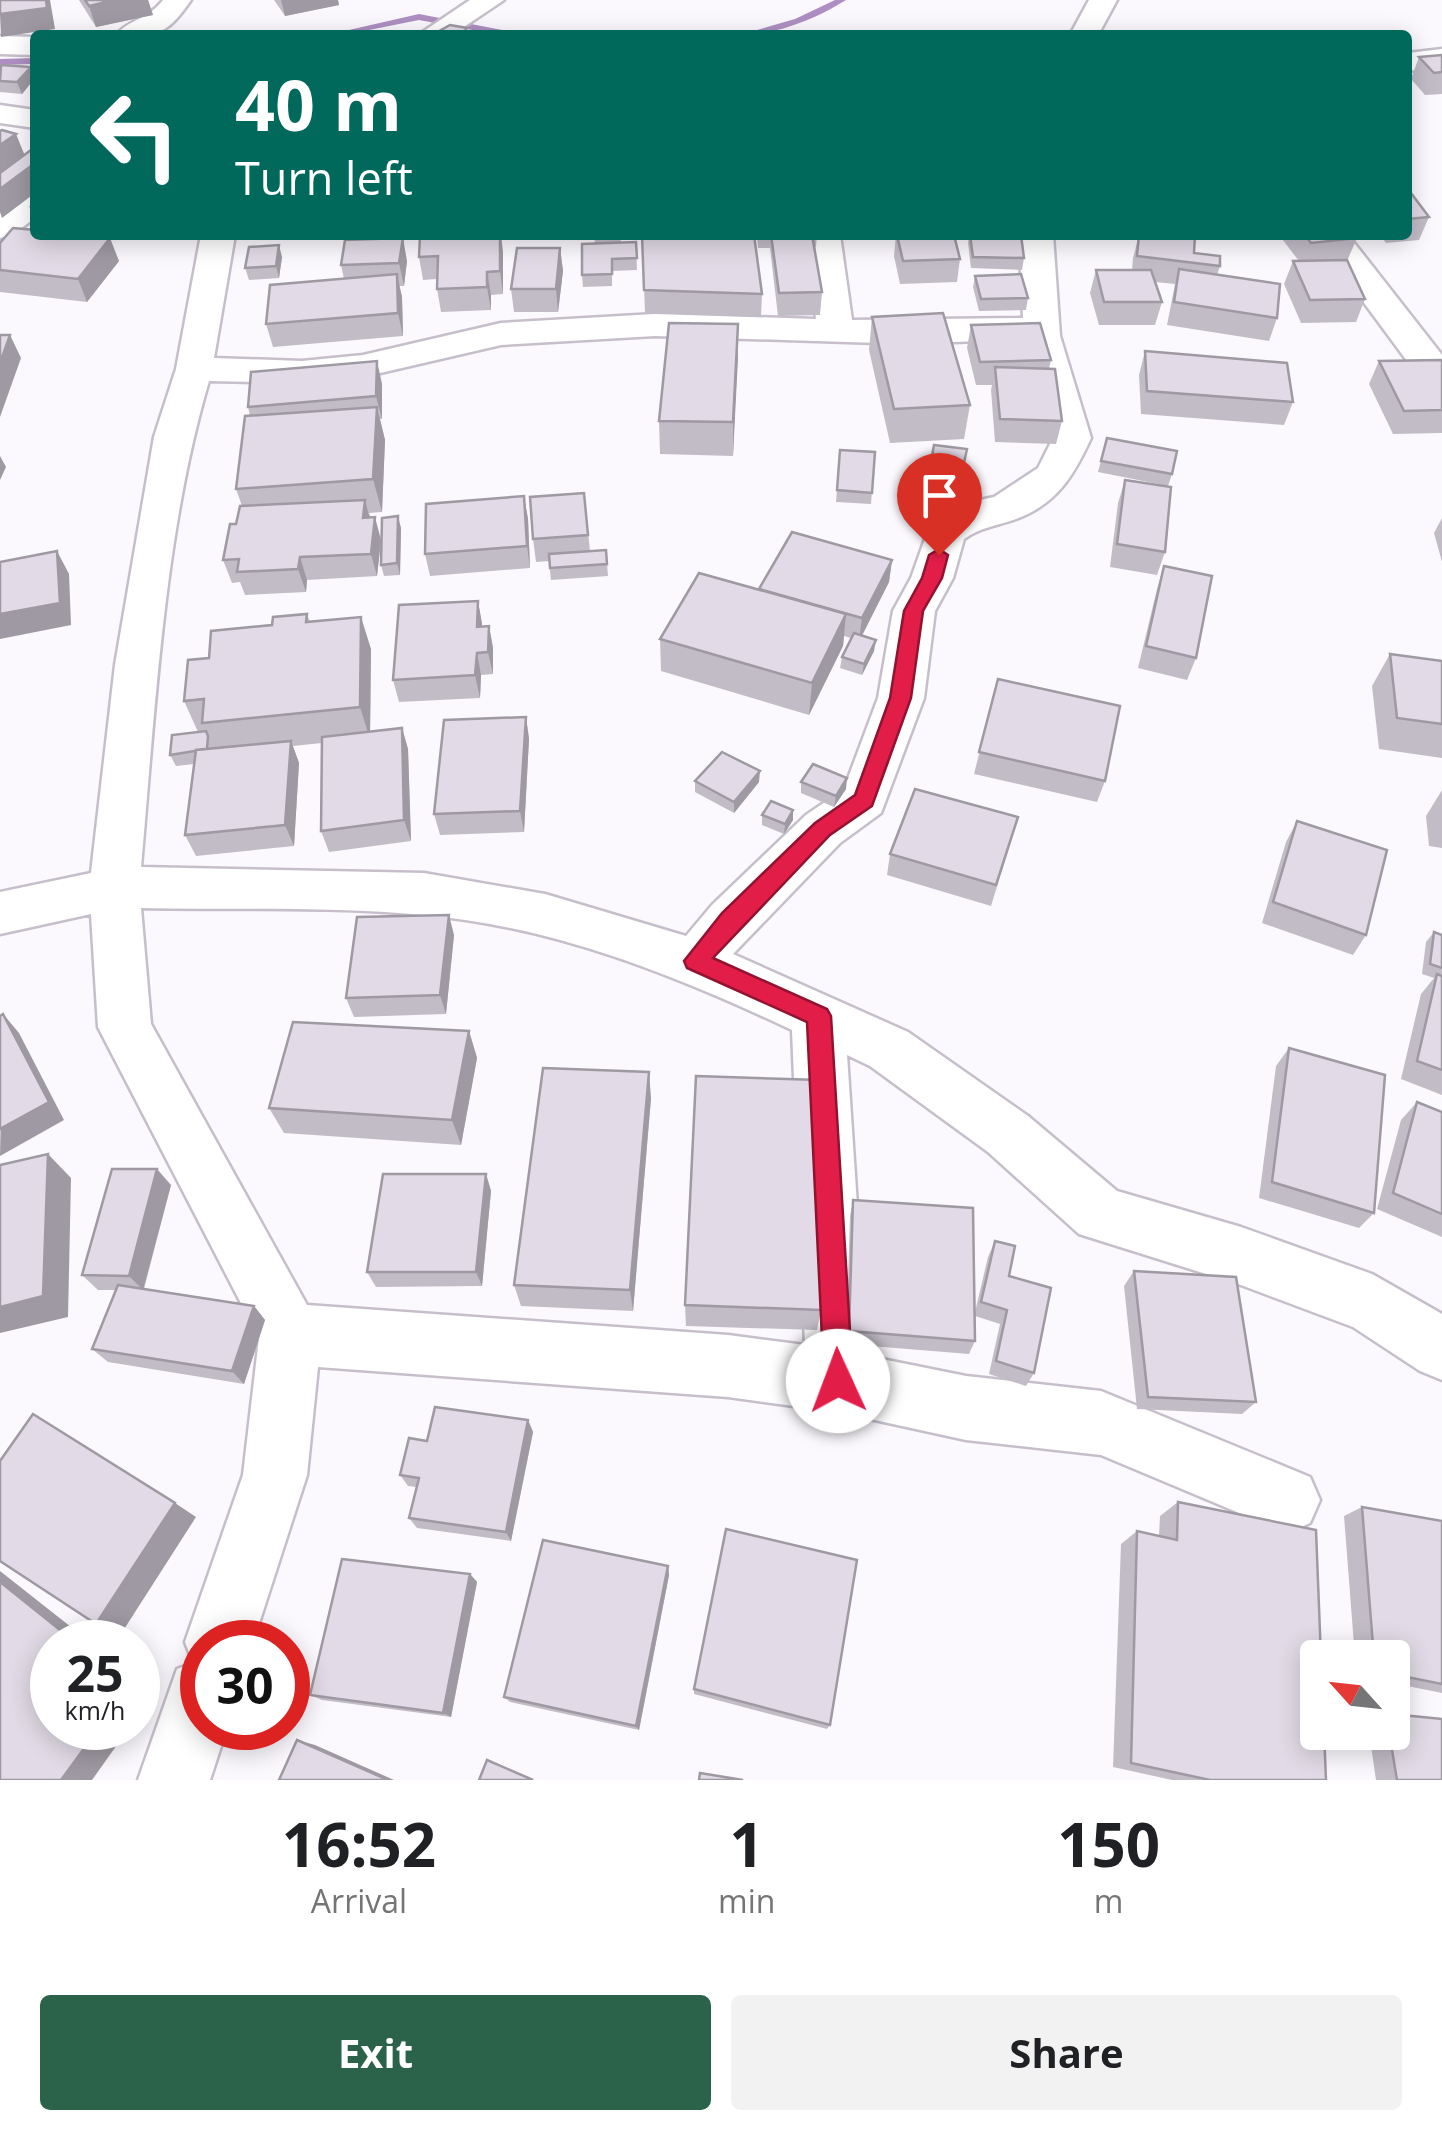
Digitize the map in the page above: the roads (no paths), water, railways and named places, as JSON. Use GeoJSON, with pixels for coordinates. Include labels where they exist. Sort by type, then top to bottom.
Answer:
{"type":"FeatureCollection","features":[{"type":"Feature","properties":{"kind":"street"},"geometry":{"type":"LineString","coordinates":[[142,30],[161,22],[177,0]]}},
{"type":"Feature","properties":{"kind":"street"},"geometry":{"type":"LineString","coordinates":[[440,30],[490,0]]}},
{"type":"Feature","properties":{"kind":"street"},"geometry":{"type":"LineString","coordinates":[[1087,30],[1103,0]]}},
{"type":"Feature","properties":{"kind":"street"},"geometry":{"type":"LineString","coordinates":[[0,46],[30,46]]}},
{"type":"Feature","properties":{"kind":"street"},"geometry":{"type":"LineString","coordinates":[[1412,62],[1442,58]]}},
{"type":"Feature","properties":{"kind":"street"},"geometry":{"type":"LineString","coordinates":[[0,228],[30,206]]}},
{"type":"Feature","properties":{"kind":"street"},"geometry":{"type":"LineString","coordinates":[[217,240],[194,370],[174,437],[136,665],[114,887],[125,1027],[290,1334],[275,1475],[227,1620]]}},
{"type":"Feature","properties":{"kind":"street"},"geometry":{"type":"LineString","coordinates":[[824,240],[836,332]]}},
{"type":"Feature","properties":{"kind":"street"},"geometry":{"type":"LineString","coordinates":[[696,961],[730,920],[822,829],[864,800],[900,698],[914,611],[932,578],[945,532],[970,514],[1006,508],[1054,476],[1072,438],[1041,328],[1036,240]]}},
{"type":"Feature","properties":{"kind":"street"},"geometry":{"type":"LineString","coordinates":[[1334,240],[1426,362],[1442,369]]}},
{"type":"Feature","properties":{"kind":"street"},"geometry":{"type":"LineString","coordinates":[[194,370],[363,366],[501,334],[636,326],[836,332],[1041,328]]}},
{"type":"Feature","properties":{"kind":"street"},"geometry":{"type":"LineString","coordinates":[[0,913],[114,887],[424,894],[545,915],[696,961],[889,1048],[1008,1134],[1100,1214],[1242,1256],[1372,1304],[1442,1348]]}},
{"type":"Feature","properties":{"kind":"street"},"geometry":{"type":"LineString","coordinates":[[818,1016],[838,1381]]}},
{"type":"Feature","properties":{"kind":"street"},"geometry":{"type":"LineString","coordinates":[[290,1334],[728,1366],[838,1381],[966,1408],[1101,1424],[1222,1470],[1287,1500]]}},
{"type":"Feature","properties":{"kind":"street"},"geometry":{"type":"LineString","coordinates":[[174,1780],[184,1750]]}},
{"type":"Feature","properties":{"kind":"waterway"},"geometry":{"type":"LineString","coordinates":[[763,30],[798,21],[842,0]]}},
{"type":"Feature","properties":{"kind":"waterway"},"geometry":{"type":"LineString","coordinates":[[355,30],[419,17],[486,30]]}},
{"type":"Feature","properties":{"kind":"waterway"},"geometry":{"type":"LineString","coordinates":[[0,62],[30,61]]}}]}
